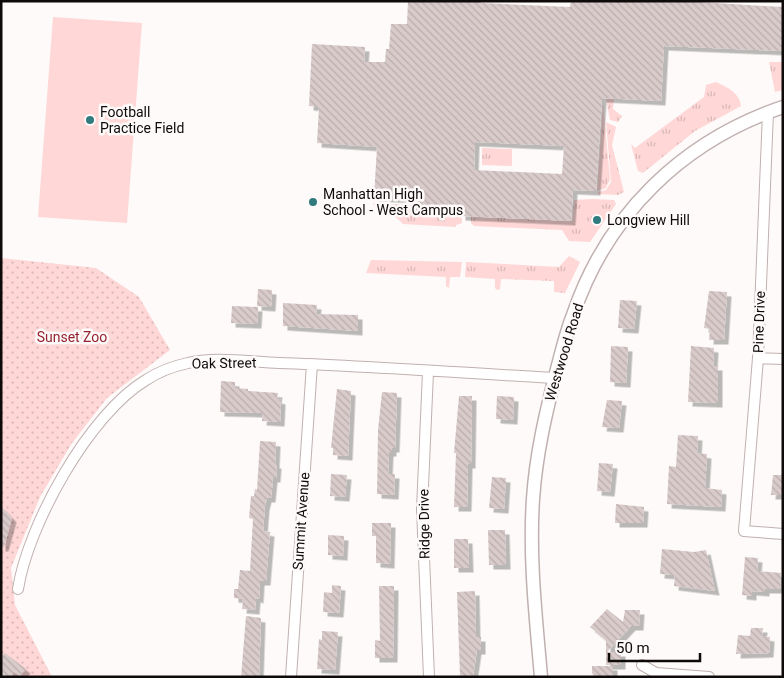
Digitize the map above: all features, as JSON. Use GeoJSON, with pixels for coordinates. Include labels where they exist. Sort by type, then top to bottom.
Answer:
{"type":"FeatureCollection","features":[{"type":"Feature","properties":{"kind":"street","name":"Westwood Road"},"geometry":{"type":"LineString","coordinates":[[541,677],[532,568],[533,500],[539,438],[573,314],[600,254],[635,203],[670,170],[706,142],[747,120],[783,107]]}},
{"type":"Feature","properties":{"kind":"street","name":"Pine Drive"},"geometry":{"type":"LineString","coordinates":[[768,112],[758,358],[744,531],[783,534]]}},
{"type":"Feature","properties":{"kind":"street"},"geometry":{"type":"LineString","coordinates":[[758,358],[783,359]]}},
{"type":"Feature","properties":{"kind":"street","name":"Oak Street"},"geometry":{"type":"LineString","coordinates":[[18,589],[21,570],[29,548],[56,488],[73,460],[109,411],[145,380],[170,368],[201,361],[312,364],[555,378]]}},
{"type":"Feature","properties":{"kind":"street","name":"Summit Avenue"},"geometry":{"type":"LineString","coordinates":[[291,677],[312,364]]}},
{"type":"Feature","properties":{"kind":"street","name":"Ridge Drive"},"geometry":{"type":"LineString","coordinates":[[428,372],[422,508],[428,677]]}},
{"type":"Feature","properties":{"kind":"street"},"geometry":{"type":"LineString","coordinates":[[642,665],[656,673],[709,677]]}},
{"type":"Feature","properties":{"kind":"green space","name":"Football Practice Field"},"geometry":{"type":"Polygon","coordinates":[[[53,17],[142,23],[127,223],[38,217],[53,17]]]}},
{"type":"Feature","properties":{"kind":"green space"},"geometry":{"type":"Polygon","coordinates":[[[769,62],[783,62],[783,90],[775,92],[769,62]]]}},
{"type":"Feature","properties":{"kind":"green space"},"geometry":{"type":"Polygon","coordinates":[[[716,82],[736,94],[741,106],[695,131],[643,173],[638,171],[631,144],[635,148],[704,97],[706,85],[716,82]]]}},
{"type":"Feature","properties":{"kind":"green space"},"geometry":{"type":"Polygon","coordinates":[[[606,99],[614,99],[613,109],[622,116],[618,122],[610,120],[606,99]]]}},
{"type":"Feature","properties":{"kind":"green space"},"geometry":{"type":"Polygon","coordinates":[[[603,104],[610,179],[606,188],[597,191],[603,104]]]}},
{"type":"Feature","properties":{"kind":"green space"},"geometry":{"type":"Polygon","coordinates":[[[606,122],[616,127],[612,145],[624,192],[618,195],[598,194],[598,192],[606,190],[611,182],[606,122]]]}},
{"type":"Feature","properties":{"kind":"green space"},"geometry":{"type":"Polygon","coordinates":[[[482,148],[512,149],[512,166],[482,165],[482,148]]]}},
{"type":"Feature","properties":{"kind":"green space"},"geometry":{"type":"Polygon","coordinates":[[[574,200],[614,200],[616,204],[590,242],[569,241],[562,230],[474,226],[471,223],[471,217],[572,221],[574,200]]]}},
{"type":"Feature","properties":{"kind":"green space"},"geometry":{"type":"Polygon","coordinates":[[[373,203],[461,208],[462,223],[456,225],[456,227],[403,224],[391,214],[377,210],[373,203]]]}},
{"type":"Feature","properties":{"kind":"green space"},"geometry":{"type":"Polygon","coordinates":[[[569,256],[580,262],[565,293],[554,292],[554,281],[501,279],[500,289],[497,290],[495,288],[495,279],[465,277],[466,262],[559,267],[569,256]]]}},
{"type":"Feature","properties":{"kind":"green space","name":"Sunset Zoo"},"geometry":{"type":"Polygon","coordinates":[[[1,258],[96,268],[139,297],[170,350],[107,398],[72,443],[40,497],[11,568],[15,605],[52,677],[1,677],[1,258]]]}},
{"type":"Feature","properties":{"kind":"green space"},"geometry":{"type":"Polygon","coordinates":[[[371,260],[462,262],[460,277],[450,277],[449,288],[446,286],[446,277],[366,273],[371,260]]]}},
{"type":"Feature","properties":{"kind":"building"},"geometry":{"type":"Polygon","coordinates":[[[408,1],[481,1],[481,3],[570,7],[571,1],[681,1],[783,7],[783,51],[664,46],[661,101],[602,98],[596,191],[573,190],[571,221],[461,216],[461,208],[411,206],[411,199],[374,197],[377,147],[317,143],[319,107],[309,106],[312,44],[365,47],[364,62],[385,62],[386,49],[389,49],[391,24],[407,24],[408,1]],[[475,142],[474,170],[562,174],[564,146],[475,142]]]}},
{"type":"Feature","properties":{"kind":"building"},"geometry":{"type":"Polygon","coordinates":[[[258,289],[272,290],[271,307],[257,306],[258,289]]]}},
{"type":"Feature","properties":{"kind":"building"},"geometry":{"type":"Polygon","coordinates":[[[709,291],[727,292],[724,340],[709,340],[710,329],[704,328],[709,291]]]}},
{"type":"Feature","properties":{"kind":"building"},"geometry":{"type":"Polygon","coordinates":[[[620,300],[637,301],[634,329],[618,328],[620,300]]]}},
{"type":"Feature","properties":{"kind":"building"},"geometry":{"type":"Polygon","coordinates":[[[283,303],[317,305],[316,314],[358,315],[358,331],[283,326],[283,303]]]}},
{"type":"Feature","properties":{"kind":"building"},"geometry":{"type":"Polygon","coordinates":[[[232,306],[258,307],[257,324],[231,323],[232,306]]]}},
{"type":"Feature","properties":{"kind":"building"},"geometry":{"type":"Polygon","coordinates":[[[611,346],[628,347],[626,383],[610,382],[611,346]]]}},
{"type":"Feature","properties":{"kind":"building"},"geometry":{"type":"Polygon","coordinates":[[[691,346],[714,348],[713,366],[718,366],[718,403],[688,402],[691,346]]]}},
{"type":"Feature","properties":{"kind":"building"},"geometry":{"type":"Polygon","coordinates":[[[221,381],[235,382],[235,388],[248,389],[248,391],[278,393],[277,399],[281,400],[280,422],[262,421],[263,413],[220,412],[221,381]]]}},
{"type":"Feature","properties":{"kind":"building"},"geometry":{"type":"Polygon","coordinates":[[[337,389],[351,391],[348,456],[333,455],[333,448],[331,448],[337,389]]]}},
{"type":"Feature","properties":{"kind":"building"},"geometry":{"type":"Polygon","coordinates":[[[382,392],[397,393],[395,448],[392,448],[392,452],[389,452],[388,474],[395,474],[394,495],[377,494],[378,430],[382,392]]]}},
{"type":"Feature","properties":{"kind":"building"},"geometry":{"type":"Polygon","coordinates":[[[459,396],[472,396],[471,464],[468,464],[467,507],[454,507],[456,453],[454,453],[459,396]]]}},
{"type":"Feature","properties":{"kind":"building"},"geometry":{"type":"Polygon","coordinates":[[[497,396],[514,397],[513,420],[496,419],[497,396]]]}},
{"type":"Feature","properties":{"kind":"building"},"geometry":{"type":"Polygon","coordinates":[[[607,400],[622,401],[619,428],[602,427],[607,400]]]}},
{"type":"Feature","properties":{"kind":"building"},"geometry":{"type":"Polygon","coordinates":[[[678,435],[698,436],[697,453],[707,454],[705,488],[722,490],[721,507],[667,504],[669,466],[676,467],[678,435]]]}},
{"type":"Feature","properties":{"kind":"building"},"geometry":{"type":"Polygon","coordinates":[[[260,441],[276,442],[275,464],[277,464],[276,478],[273,478],[271,498],[267,498],[265,506],[263,531],[270,532],[266,581],[260,581],[259,599],[256,598],[255,610],[242,609],[243,599],[234,598],[234,589],[238,589],[240,570],[250,571],[253,519],[249,518],[251,496],[254,496],[255,489],[257,490],[260,441]]]}},
{"type":"Feature","properties":{"kind":"building"},"geometry":{"type":"Polygon","coordinates":[[[599,463],[613,464],[610,492],[597,491],[599,463]]]}},
{"type":"Feature","properties":{"kind":"building"},"geometry":{"type":"Polygon","coordinates":[[[331,474],[347,475],[345,497],[330,496],[331,474]]]}},
{"type":"Feature","properties":{"kind":"building"},"geometry":{"type":"Polygon","coordinates":[[[773,475],[783,475],[783,495],[771,495],[773,475]]]}},
{"type":"Feature","properties":{"kind":"building"},"geometry":{"type":"Polygon","coordinates":[[[492,477],[506,478],[504,509],[489,508],[492,477]]]}},
{"type":"Feature","properties":{"kind":"building"},"geometry":{"type":"Polygon","coordinates":[[[616,504],[644,507],[643,523],[615,523],[616,504]]]}},
{"type":"Feature","properties":{"kind":"building"},"geometry":{"type":"Polygon","coordinates":[[[1,506],[12,518],[4,547],[1,547],[1,506]]]}},
{"type":"Feature","properties":{"kind":"building"},"geometry":{"type":"Polygon","coordinates":[[[372,523],[391,523],[390,564],[376,563],[376,536],[372,536],[372,523]]]}},
{"type":"Feature","properties":{"kind":"building"},"geometry":{"type":"Polygon","coordinates":[[[488,530],[505,530],[506,565],[489,565],[488,530]]]}},
{"type":"Feature","properties":{"kind":"building"},"geometry":{"type":"Polygon","coordinates":[[[328,535],[344,536],[343,556],[328,555],[328,535]]]}},
{"type":"Feature","properties":{"kind":"building"},"geometry":{"type":"Polygon","coordinates":[[[454,539],[468,539],[469,568],[454,568],[454,539]]]}},
{"type":"Feature","properties":{"kind":"building"},"geometry":{"type":"Polygon","coordinates":[[[662,549],[694,552],[706,550],[715,591],[674,586],[675,575],[660,574],[662,549]]]}},
{"type":"Feature","properties":{"kind":"building"},"geometry":{"type":"Polygon","coordinates":[[[745,557],[758,558],[757,571],[781,573],[780,589],[765,589],[765,592],[752,591],[752,596],[742,595],[745,557]]]}},
{"type":"Feature","properties":{"kind":"building"},"geometry":{"type":"Polygon","coordinates":[[[332,585],[341,586],[339,613],[323,612],[324,592],[332,593],[332,585]]]}},
{"type":"Feature","properties":{"kind":"building"},"geometry":{"type":"Polygon","coordinates":[[[379,586],[394,586],[393,658],[375,658],[375,640],[380,641],[379,586]]]}},
{"type":"Feature","properties":{"kind":"building"},"geometry":{"type":"Polygon","coordinates":[[[475,591],[476,637],[481,637],[481,650],[477,650],[473,677],[460,677],[457,592],[475,591]]]}},
{"type":"Feature","properties":{"kind":"building"},"geometry":{"type":"Polygon","coordinates":[[[607,609],[623,622],[625,610],[640,610],[639,626],[631,626],[607,652],[621,652],[621,665],[606,665],[606,640],[590,627],[607,609]]]}},
{"type":"Feature","properties":{"kind":"building"},"geometry":{"type":"Polygon","coordinates":[[[246,616],[261,618],[259,677],[241,677],[246,616]]]}},
{"type":"Feature","properties":{"kind":"building"},"geometry":{"type":"Polygon","coordinates":[[[751,628],[763,628],[762,636],[770,637],[769,653],[736,654],[738,635],[750,636],[751,628]]]}},
{"type":"Feature","properties":{"kind":"building"},"geometry":{"type":"Polygon","coordinates":[[[322,631],[338,632],[335,670],[317,669],[319,639],[322,640],[322,631]]]}},
{"type":"Feature","properties":{"kind":"building"},"geometry":{"type":"Polygon","coordinates":[[[5,653],[26,669],[20,676],[14,672],[11,677],[1,677],[1,658],[5,653]]]}},
{"type":"Feature","properties":{"kind":"building"},"geometry":{"type":"Polygon","coordinates":[[[592,666],[613,666],[613,677],[595,677],[592,673],[592,666]]]}},
{"type":"Feature","properties":{"kind":"place","name":"Football Practice Field"},"geometry":{"type":"Point","coordinates":[90,120]}},
{"type":"Feature","properties":{"kind":"place","name":"Manhattan High School - West Campus"},"geometry":{"type":"Point","coordinates":[313,202]}},
{"type":"Feature","properties":{"kind":"place","name":"Longview Hill"},"geometry":{"type":"Point","coordinates":[597,220]}}]}
